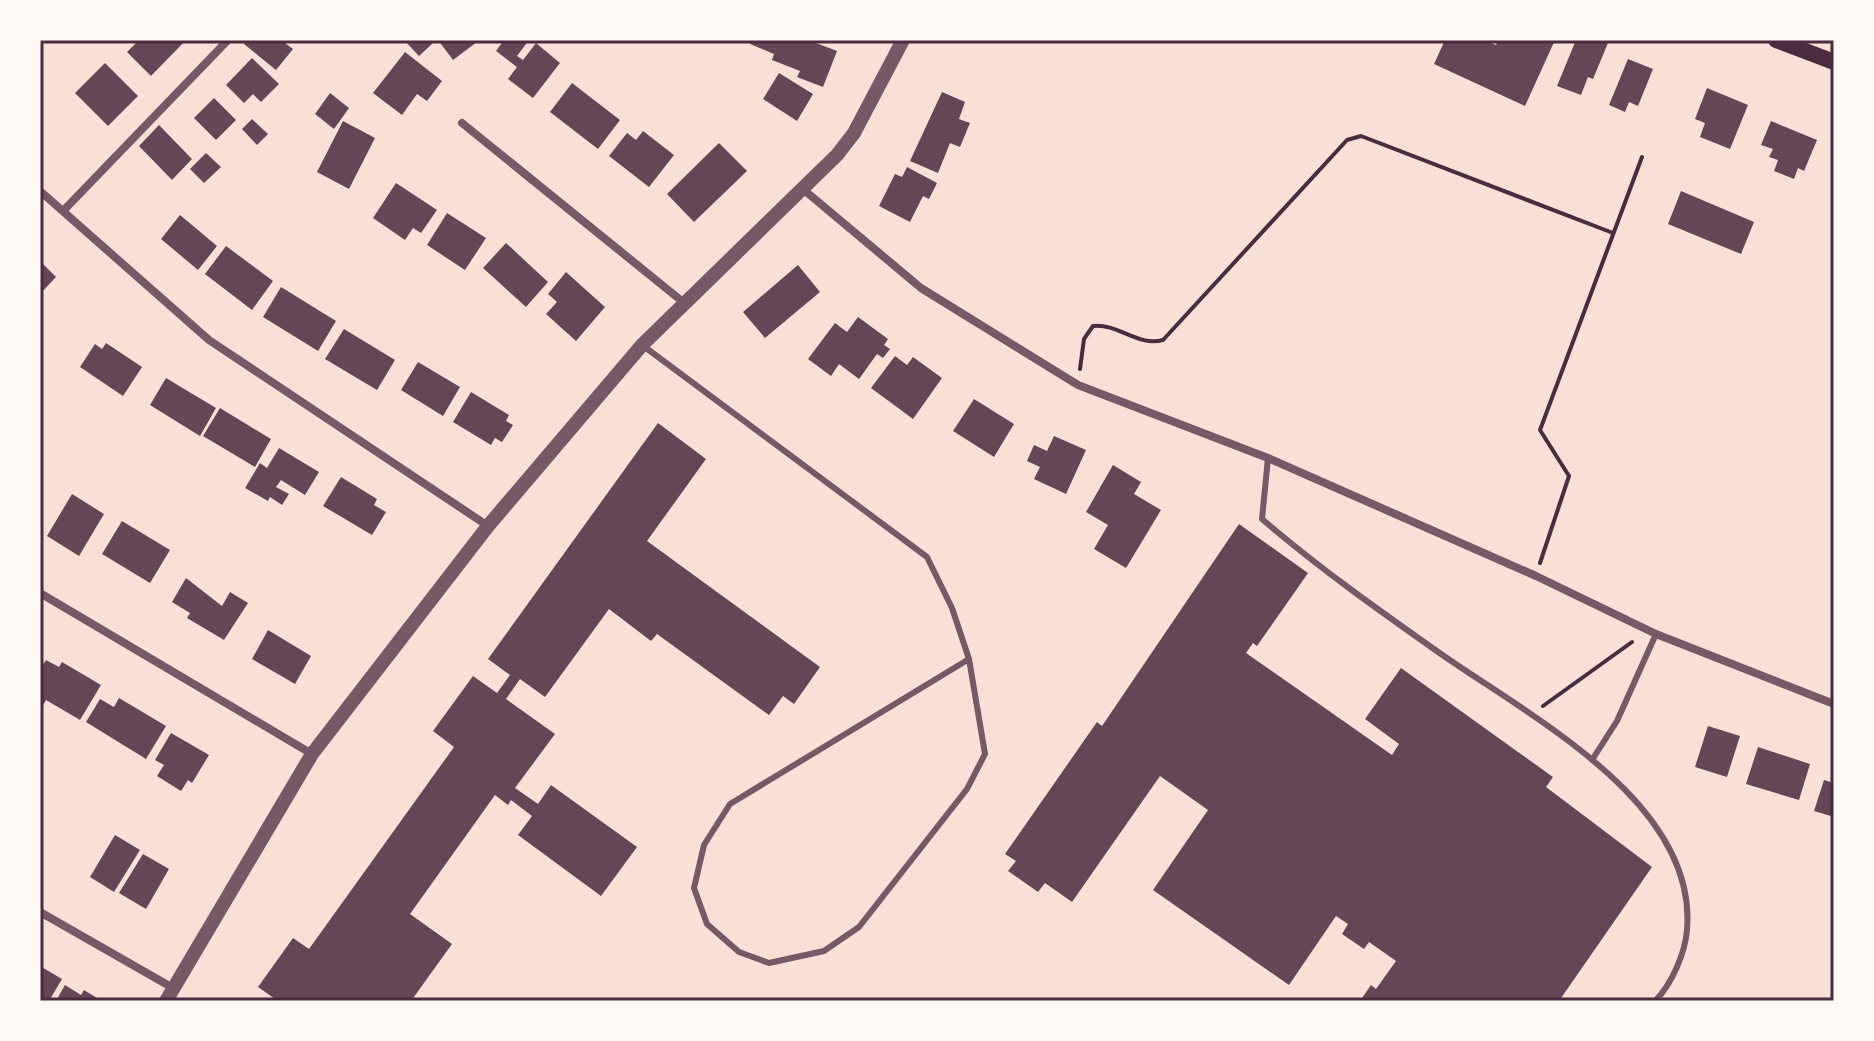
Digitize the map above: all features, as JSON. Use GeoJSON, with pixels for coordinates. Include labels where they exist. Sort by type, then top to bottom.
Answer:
{"type":"FeatureCollection","features":[{"type":"Feature","properties":{"kind":"main road"},"geometry":{"type":"LineString","coordinates":[[1776,40],[1834,62]]}},
{"type":"Feature","properties":{"kind":"street"},"geometry":{"type":"LineString","coordinates":[[64,210],[228,40]]}},
{"type":"Feature","properties":{"kind":"street"},"geometry":{"type":"LineString","coordinates":[[40,912],[169,994],[312,754],[488,526],[642,345],[683,302],[804,190],[854,133],[903,40]]}},
{"type":"Feature","properties":{"kind":"street"},"geometry":{"type":"LineString","coordinates":[[462,123],[683,302]]}},
{"type":"Feature","properties":{"kind":"street"},"geometry":{"type":"LineString","coordinates":[[804,190],[921,288],[1078,385],[1268,458],[1536,576],[1656,634],[1834,704]]}},
{"type":"Feature","properties":{"kind":"street"},"geometry":{"type":"LineString","coordinates":[[40,191],[209,340],[488,526]]}},
{"type":"Feature","properties":{"kind":"street"},"geometry":{"type":"LineString","coordinates":[[40,593],[312,754]]}},
{"type":"Feature","properties":{"kind":"lane"},"geometry":{"type":"LineString","coordinates":[[642,345],[927,557],[952,608],[969,659],[985,754],[967,789],[859,927],[824,951],[769,963],[739,952],[707,924],[694,888],[704,845],[730,804],[969,659]]}},
{"type":"Feature","properties":{"kind":"lane"},"geometry":{"type":"LineString","coordinates":[[1268,458],[1262,519],[1318,567],[1592,760],[1653,822],[1677,862],[1689,904],[1685,947],[1655,1001]]}},
{"type":"Feature","properties":{"kind":"lane"},"geometry":{"type":"LineString","coordinates":[[1592,760],[1617,721],[1656,634]]}},
{"type":"Feature","properties":{"kind":"path"},"geometry":{"type":"LineString","coordinates":[[1078,385],[1084,339],[1093,326],[1103,325],[1150,344],[1163,340],[1347,140],[1361,136],[1613,233]]}},
{"type":"Feature","properties":{"kind":"path"},"geometry":{"type":"LineString","coordinates":[[1536,576],[1569,476],[1540,430],[1642,157]]}},
{"type":"Feature","properties":{"kind":"path"},"geometry":{"type":"LineString","coordinates":[[1529,716],[1632,642]]}},
{"type":"Feature","properties":{"kind":"building"},"geometry":{"type":"Polygon","coordinates":[[[139,40],[186,40],[151,76],[127,52],[139,40]]]}},
{"type":"Feature","properties":{"kind":"building"},"geometry":{"type":"Polygon","coordinates":[[[247,40],[281,40],[293,49],[276,70],[244,44],[247,40]]]}},
{"type":"Feature","properties":{"kind":"building"},"geometry":{"type":"Polygon","coordinates":[[[404,40],[433,40],[434,42],[419,56],[404,40]]]}},
{"type":"Feature","properties":{"kind":"building"},"geometry":{"type":"Polygon","coordinates":[[[438,40],[476,40],[477,42],[453,60],[438,40]]]}},
{"type":"Feature","properties":{"kind":"building"},"geometry":{"type":"Polygon","coordinates":[[[504,40],[529,40],[517,56],[523,60],[536,43],[560,63],[533,98],[508,79],[517,67],[496,51],[504,40]]]}},
{"type":"Feature","properties":{"kind":"building"},"geometry":{"type":"Polygon","coordinates":[[[751,40],[808,40],[837,51],[823,87],[797,77],[800,71],[772,60],[774,54],[750,44],[751,40]]]}},
{"type":"Feature","properties":{"kind":"building"},"geometry":{"type":"Polygon","coordinates":[[[1445,40],[1485,40],[1496,45],[1498,40],[1555,40],[1525,106],[1434,64],[1445,40]]]}},
{"type":"Feature","properties":{"kind":"building"},"geometry":{"type":"Polygon","coordinates":[[[1576,40],[1608,43],[1593,79],[1588,77],[1581,95],[1557,86],[1576,40]]]}},
{"type":"Feature","properties":{"kind":"building"},"geometry":{"type":"Polygon","coordinates":[[[405,52],[442,81],[427,101],[417,94],[402,115],[373,93],[405,52]]]}},
{"type":"Feature","properties":{"kind":"building"},"geometry":{"type":"Polygon","coordinates":[[[252,58],[279,84],[261,102],[253,94],[244,103],[226,85],[252,58]]]}},
{"type":"Feature","properties":{"kind":"building"},"geometry":{"type":"Polygon","coordinates":[[[1628,59],[1653,69],[1638,106],[1629,102],[1625,112],[1609,105],[1628,59]]]}},
{"type":"Feature","properties":{"kind":"building"},"geometry":{"type":"Polygon","coordinates":[[[105,63],[138,96],[108,126],[75,93],[105,63]]]}},
{"type":"Feature","properties":{"kind":"building"},"geometry":{"type":"Polygon","coordinates":[[[779,73],[813,94],[797,121],[763,99],[779,73]]]}},
{"type":"Feature","properties":{"kind":"building"},"geometry":{"type":"Polygon","coordinates":[[[572,83],[620,120],[598,149],[550,112],[572,83]]]}},
{"type":"Feature","properties":{"kind":"building"},"geometry":{"type":"Polygon","coordinates":[[[1707,88],[1748,105],[1730,149],[1700,137],[1705,123],[1695,119],[1707,88]]]}},
{"type":"Feature","properties":{"kind":"building"},"geometry":{"type":"Polygon","coordinates":[[[942,92],[965,102],[959,119],[970,123],[960,147],[950,143],[938,173],[910,161],[942,92]]]}},
{"type":"Feature","properties":{"kind":"building"},"geometry":{"type":"Polygon","coordinates":[[[330,93],[349,108],[334,129],[315,114],[330,93]]]}},
{"type":"Feature","properties":{"kind":"building"},"geometry":{"type":"Polygon","coordinates":[[[214,98],[236,120],[216,140],[194,118],[214,98]]]}},
{"type":"Feature","properties":{"kind":"building"},"geometry":{"type":"Polygon","coordinates":[[[252,119],[268,134],[257,145],[242,129],[252,119]]]}},
{"type":"Feature","properties":{"kind":"building"},"geometry":{"type":"Polygon","coordinates":[[[343,121],[375,138],[349,189],[317,172],[343,121]]]}},
{"type":"Feature","properties":{"kind":"building"},"geometry":{"type":"Polygon","coordinates":[[[1771,121],[1817,140],[1804,171],[1798,168],[1794,179],[1774,171],[1778,160],[1769,157],[1773,149],[1761,145],[1771,121]]]}},
{"type":"Feature","properties":{"kind":"building"},"geometry":{"type":"Polygon","coordinates":[[[159,125],[192,159],[172,180],[139,146],[159,125]]]}},
{"type":"Feature","properties":{"kind":"building"},"geometry":{"type":"Polygon","coordinates":[[[643,131],[674,155],[649,187],[609,156],[627,133],[636,140],[643,131]]]}},
{"type":"Feature","properties":{"kind":"building"},"geometry":{"type":"Polygon","coordinates":[[[719,143],[747,171],[694,222],[667,194],[719,143]]]}},
{"type":"Feature","properties":{"kind":"building"},"geometry":{"type":"Polygon","coordinates":[[[206,153],[221,167],[204,183],[190,169],[206,153]]]}},
{"type":"Feature","properties":{"kind":"building"},"geometry":{"type":"Polygon","coordinates":[[[907,167],[937,183],[929,199],[923,196],[910,222],[879,206],[895,174],[902,177],[907,167]]]}},
{"type":"Feature","properties":{"kind":"building"},"geometry":{"type":"Polygon","coordinates":[[[396,183],[437,210],[421,233],[413,228],[405,240],[373,218],[396,183]]]}},
{"type":"Feature","properties":{"kind":"building"},"geometry":{"type":"Polygon","coordinates":[[[1681,191],[1754,222],[1741,254],[1668,224],[1681,191]]]}},
{"type":"Feature","properties":{"kind":"building"},"geometry":{"type":"Polygon","coordinates":[[[447,213],[486,238],[465,270],[427,245],[447,213]]]}},
{"type":"Feature","properties":{"kind":"building"},"geometry":{"type":"Polygon","coordinates":[[[180,215],[217,246],[198,270],[161,239],[180,215]]]}},
{"type":"Feature","properties":{"kind":"building"},"geometry":{"type":"Polygon","coordinates":[[[506,243],[548,282],[526,307],[483,268],[506,243]]]}},
{"type":"Feature","properties":{"kind":"building"},"geometry":{"type":"Polygon","coordinates":[[[226,246],[273,281],[252,310],[205,274],[226,246]]]}},
{"type":"Feature","properties":{"kind":"building"},"geometry":{"type":"Polygon","coordinates":[[[40,261],[56,277],[40,294],[40,261]]]}},
{"type":"Feature","properties":{"kind":"building"},"geometry":{"type":"Polygon","coordinates":[[[798,265],[820,292],[765,338],[743,312],[798,265]]]}},
{"type":"Feature","properties":{"kind":"building"},"geometry":{"type":"Polygon","coordinates":[[[566,272],[605,307],[576,341],[546,314],[557,302],[548,294],[566,272]]]}},
{"type":"Feature","properties":{"kind":"building"},"geometry":{"type":"Polygon","coordinates":[[[281,287],[336,321],[318,351],[263,317],[281,287]]]}},
{"type":"Feature","properties":{"kind":"building"},"geometry":{"type":"Polygon","coordinates":[[[858,317],[888,339],[884,345],[890,349],[883,358],[877,354],[859,379],[839,364],[831,376],[808,359],[835,323],[847,332],[858,317]]]}},
{"type":"Feature","properties":{"kind":"building"},"geometry":{"type":"Polygon","coordinates":[[[344,329],[395,360],[377,390],[325,359],[344,329]]]}},
{"type":"Feature","properties":{"kind":"building"},"geometry":{"type":"Polygon","coordinates":[[[106,343],[142,367],[123,396],[80,367],[95,344],[102,349],[106,343]]]}},
{"type":"Feature","properties":{"kind":"building"},"geometry":{"type":"Polygon","coordinates":[[[895,356],[907,365],[913,357],[942,378],[913,419],[871,388],[895,356]]]}},
{"type":"Feature","properties":{"kind":"building"},"geometry":{"type":"Polygon","coordinates":[[[418,362],[460,387],[443,416],[401,390],[418,362]]]}},
{"type":"Feature","properties":{"kind":"building"},"geometry":{"type":"Polygon","coordinates":[[[166,378],[216,408],[200,436],[150,405],[166,378]]]}},
{"type":"Feature","properties":{"kind":"building"},"geometry":{"type":"Polygon","coordinates":[[[471,392],[509,415],[506,421],[513,425],[502,442],[495,438],[491,445],[453,422],[471,392]]]}},
{"type":"Feature","properties":{"kind":"building"},"geometry":{"type":"Polygon","coordinates":[[[974,399],[1014,424],[994,457],[953,431],[974,399]]]}},
{"type":"Feature","properties":{"kind":"building"},"geometry":{"type":"Polygon","coordinates":[[[220,408],[271,439],[255,467],[203,436],[220,408]]]}},
{"type":"Feature","properties":{"kind":"building"},"geometry":{"type":"Polygon","coordinates":[[[658,423],[706,459],[647,541],[820,667],[794,704],[783,696],[769,715],[657,634],[651,641],[609,609],[545,697],[520,679],[506,699],[555,734],[515,788],[538,804],[551,785],[637,847],[601,896],[518,835],[532,816],[511,800],[508,805],[495,795],[410,914],[452,944],[411,1001],[278,1001],[258,987],[293,938],[309,949],[454,747],[433,731],[473,676],[497,693],[510,675],[488,659],[658,423]]]}},
{"type":"Feature","properties":{"kind":"building"},"geometry":{"type":"Polygon","coordinates":[[[1054,436],[1086,450],[1066,494],[1034,479],[1040,467],[1027,461],[1034,445],[1047,451],[1054,436]]]}},
{"type":"Feature","properties":{"kind":"building"},"geometry":{"type":"Polygon","coordinates":[[[279,448],[319,472],[305,495],[281,480],[276,487],[289,494],[282,505],[245,488],[260,463],[267,468],[279,448]]]}},
{"type":"Feature","properties":{"kind":"building"},"geometry":{"type":"Polygon","coordinates":[[[1113,465],[1141,482],[1134,494],[1161,510],[1126,568],[1094,549],[1108,525],[1086,512],[1113,465]]]}},
{"type":"Feature","properties":{"kind":"building"},"geometry":{"type":"Polygon","coordinates":[[[341,477],[377,499],[374,505],[386,512],[372,535],[323,506],[341,477]]]}},
{"type":"Feature","properties":{"kind":"building"},"geometry":{"type":"Polygon","coordinates":[[[72,494],[104,514],[79,556],[47,536],[72,494]]]}},
{"type":"Feature","properties":{"kind":"building"},"geometry":{"type":"Polygon","coordinates":[[[122,521],[170,550],[150,583],[102,554],[122,521]]]}},
{"type":"Feature","properties":{"kind":"building"},"geometry":{"type":"Polygon","coordinates":[[[1239,524],[1308,573],[1257,646],[1253,643],[1246,653],[1392,755],[1399,744],[1365,719],[1401,668],[1553,777],[1546,787],[1652,867],[1559,1001],[1360,1001],[1371,985],[1376,989],[1396,961],[1369,942],[1364,949],[1342,934],[1348,924],[1336,916],[1289,985],[1153,890],[1208,810],[1160,776],[1072,902],[1045,883],[1038,892],[1008,871],[1016,861],[1005,854],[1097,722],[1102,726],[1239,524]]]}},
{"type":"Feature","properties":{"kind":"building"},"geometry":{"type":"Polygon","coordinates":[[[186,578],[222,606],[230,592],[248,603],[224,640],[187,618],[190,613],[172,602],[186,578]]]}},
{"type":"Feature","properties":{"kind":"building"},"geometry":{"type":"Polygon","coordinates":[[[268,630],[311,656],[295,684],[252,659],[268,630]]]}},
{"type":"Feature","properties":{"kind":"building"},"geometry":{"type":"Polygon","coordinates":[[[46,660],[59,667],[62,662],[101,685],[80,720],[46,700],[40,711],[40,669],[46,660]]]}},
{"type":"Feature","properties":{"kind":"building"},"geometry":{"type":"Polygon","coordinates":[[[119,698],[166,726],[146,759],[86,722],[100,699],[114,707],[119,698]]]}},
{"type":"Feature","properties":{"kind":"building"},"geometry":{"type":"Polygon","coordinates":[[[1708,726],[1740,736],[1727,777],[1695,767],[1708,726]]]}},
{"type":"Feature","properties":{"kind":"building"},"geometry":{"type":"Polygon","coordinates":[[[171,733],[209,755],[192,783],[188,780],[181,791],[157,776],[164,765],[155,760],[171,733]]]}},
{"type":"Feature","properties":{"kind":"building"},"geometry":{"type":"Polygon","coordinates":[[[1758,747],[1810,764],[1799,800],[1746,784],[1758,747]]]}},
{"type":"Feature","properties":{"kind":"building"},"geometry":{"type":"Polygon","coordinates":[[[1824,780],[1834,783],[1834,817],[1814,811],[1824,780]]]}},
{"type":"Feature","properties":{"kind":"building"},"geometry":{"type":"Polygon","coordinates":[[[115,835],[140,850],[114,892],[90,877],[115,835]]]}},
{"type":"Feature","properties":{"kind":"building"},"geometry":{"type":"Polygon","coordinates":[[[143,854],[169,869],[146,909],[119,893],[143,854]]]}},
{"type":"Feature","properties":{"kind":"building"},"geometry":{"type":"Polygon","coordinates":[[[40,966],[62,979],[49,1001],[40,1001],[40,966]]]}},
{"type":"Feature","properties":{"kind":"building"},"geometry":{"type":"Polygon","coordinates":[[[65,985],[81,995],[84,990],[102,1001],[56,1001],[65,985]]]}}]}
